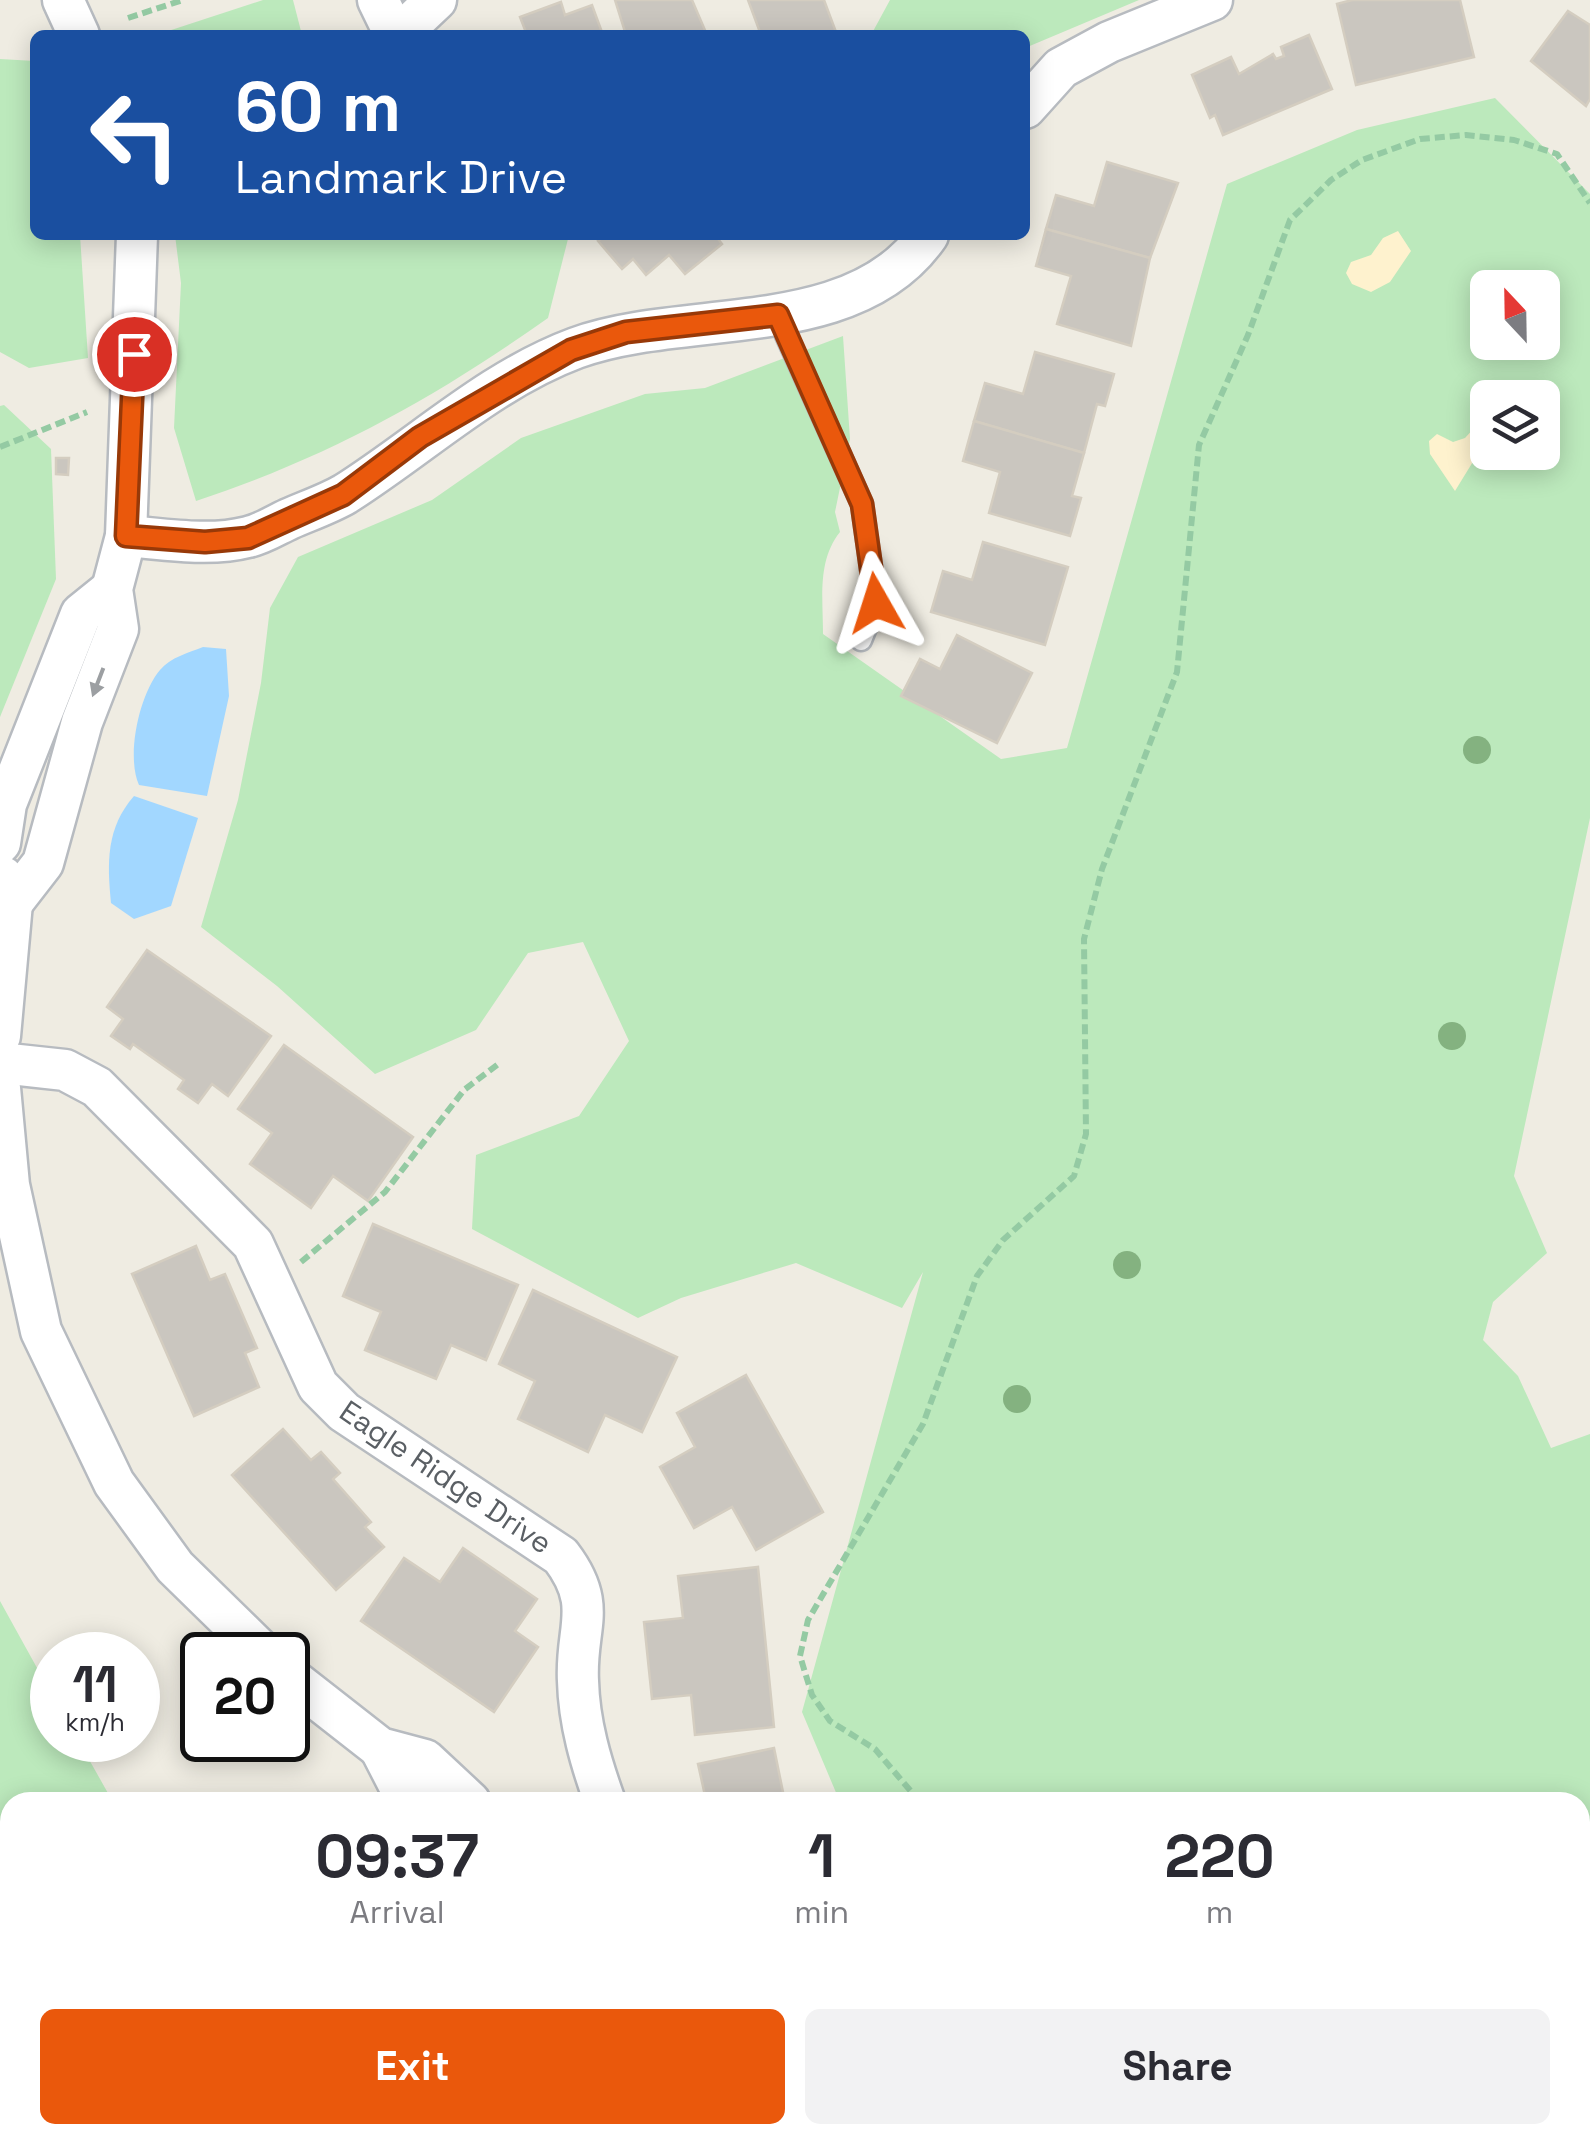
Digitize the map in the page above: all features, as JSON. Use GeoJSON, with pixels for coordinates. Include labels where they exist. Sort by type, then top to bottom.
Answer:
{"type":"FeatureCollection","features":[{"type":"Feature","properties":{"kind":"street"},"geometry":{"type":"LineString","coordinates":[[64,0],[77,30]]}},
{"type":"Feature","properties":{"kind":"street"},"geometry":{"type":"LineString","coordinates":[[378,0],[394,30]]}},
{"type":"Feature","properties":{"kind":"street"},"geometry":{"type":"LineString","coordinates":[[403,30],[436,0]]}},
{"type":"Feature","properties":{"kind":"street"},"geometry":{"type":"LineString","coordinates":[[1030,102],[1061,68],[1109,42],[1212,0]]}},
{"type":"Feature","properties":{"kind":"street"},"geometry":{"type":"LineString","coordinates":[[0,1036],[6,886],[43,863],[82,722],[118,629],[112,589],[126,536],[137,240]]}},
{"type":"Feature","properties":{"kind":"street"},"geometry":{"type":"LineString","coordinates":[[126,536],[205,542],[248,538],[343,495],[420,437],[571,350],[626,332],[798,312],[864,289],[924,240]]}},
{"type":"Feature","properties":{"kind":"street"},"geometry":{"type":"LineString","coordinates":[[0,843],[6,804],[81,614],[112,589]]}},
{"type":"Feature","properties":{"kind":"street","name":"Eagle Ridge Drive"},"geometry":{"type":"LineString","coordinates":[[0,1062],[65,1070],[98,1088],[253,1244],[318,1386],[344,1412],[560,1556],[577,1577],[586,1607],[578,1679],[588,1752],[602,1792]]}},
{"type":"Feature","properties":{"kind":"street"},"geometry":{"type":"LineString","coordinates":[[0,1088],[9,1185],[41,1331],[114,1483],[175,1567],[241,1632]]}},
{"type":"Feature","properties":{"kind":"street"},"geometry":{"type":"LineString","coordinates":[[310,1693],[380,1748],[425,1760],[459,1792]]}},
{"type":"Feature","properties":{"kind":"street"},"geometry":{"type":"LineString","coordinates":[[380,1748],[406,1792]]}},
{"type":"Feature","properties":{"kind":"lane"},"geometry":{"type":"LineString","coordinates":[[778,315],[862,504],[876,603],[862,640]]}},
{"type":"Feature","properties":{"kind":"path"},"geometry":{"type":"LineString","coordinates":[[128,18],[183,0]]}},
{"type":"Feature","properties":{"kind":"path"},"geometry":{"type":"LineString","coordinates":[[911,1792],[874,1749],[830,1721],[812,1695],[800,1656],[808,1620],[923,1424],[976,1276],[1003,1240],[1074,1176],[1086,1134],[1084,939],[1102,869],[1177,672],[1199,445],[1290,220],[1331,180],[1362,160],[1420,138],[1466,135],[1514,140],[1557,154],[1590,203]]}},
{"type":"Feature","properties":{"kind":"path"},"geometry":{"type":"LineString","coordinates":[[0,446],[88,412]]}},
{"type":"Feature","properties":{"kind":"path"},"geometry":{"type":"LineString","coordinates":[[271,1282],[336,1235],[385,1192],[464,1090],[501,1062]]}},
{"type":"Feature","properties":{"kind":"green space"},"geometry":{"type":"Polygon","coordinates":[[[263,0],[293,0],[301,30],[171,30],[263,0]]]}},
{"type":"Feature","properties":{"kind":"green space"},"geometry":{"type":"Polygon","coordinates":[[[890,0],[1139,0],[1030,46],[1030,30],[874,30],[890,0]]]}},
{"type":"Feature","properties":{"kind":"green space"},"geometry":{"type":"Polygon","coordinates":[[[0,59],[30,61],[30,240],[80,240],[88,358],[29,368],[0,352],[0,59]]]}},
{"type":"Feature","properties":{"kind":"green space"},"geometry":{"type":"Polygon","coordinates":[[[1495,98],[1590,194],[1590,818],[1514,1176],[1547,1253],[1493,1302],[1483,1340],[1518,1376],[1551,1448],[1590,1434],[1590,1792],[836,1792],[802,1712],[923,1272],[902,1308],[796,1263],[681,1298],[638,1318],[472,1229],[476,1155],[579,1116],[629,1041],[583,942],[528,953],[476,1030],[375,1074],[277,986],[201,927],[238,800],[261,683],[270,608],[298,557],[432,500],[521,438],[645,394],[705,388],[843,336],[850,439],[835,512],[840,532],[825,568],[823,634],[1001,759],[1067,748],[1227,184],[1357,130],[1495,98]]]}},
{"type":"Feature","properties":{"kind":"green space"},"geometry":{"type":"Polygon","coordinates":[[[176,240],[568,240],[548,318],[380,423],[291,465],[196,501],[174,428],[181,283],[176,240]]]}},
{"type":"Feature","properties":{"kind":"green space"},"geometry":{"type":"Polygon","coordinates":[[[4,405],[51,449],[56,579],[0,717],[0,406],[4,405]]]}},
{"type":"Feature","properties":{"kind":"green space"},"geometry":{"type":"Polygon","coordinates":[[[0,1601],[30,1655],[30,1762],[90,1762],[107,1792],[0,1792],[0,1601]]]}},
{"type":"Feature","properties":{"kind":"sand"},"geometry":{"type":"Polygon","coordinates":[[[1398,231],[1411,251],[1390,282],[1371,292],[1352,284],[1346,273],[1351,262],[1371,255],[1383,238],[1398,231]]]}},
{"type":"Feature","properties":{"kind":"sand"},"geometry":{"type":"Polygon","coordinates":[[[1470,433],[1470,467],[1455,491],[1430,454],[1429,441],[1437,434],[1453,442],[1470,433]]]}},
{"type":"Feature","properties":{"kind":"water"},"geometry":{"type":"Polygon","coordinates":[[[203,647],[226,649],[229,696],[207,796],[139,785],[134,742],[146,694],[164,666],[203,647]]]}},
{"type":"Feature","properties":{"kind":"water"},"geometry":{"type":"Polygon","coordinates":[[[134,796],[198,818],[171,906],[134,919],[111,903],[109,874],[113,833],[134,796]]]}},
{"type":"Feature","properties":{"kind":"building"},"geometry":{"type":"Polygon","coordinates":[[[615,0],[692,0],[705,30],[624,30],[615,0]]]}},
{"type":"Feature","properties":{"kind":"building"},"geometry":{"type":"Polygon","coordinates":[[[748,0],[824,0],[835,30],[759,30],[748,0]]]}},
{"type":"Feature","properties":{"kind":"building"},"geometry":{"type":"Polygon","coordinates":[[[1352,0],[1460,0],[1474,57],[1356,85],[1337,4],[1352,0]]]}},
{"type":"Feature","properties":{"kind":"building"},"geometry":{"type":"Polygon","coordinates":[[[561,2],[565,15],[592,5],[601,30],[525,30],[520,17],[561,2]]]}},
{"type":"Feature","properties":{"kind":"building"},"geometry":{"type":"Polygon","coordinates":[[[1568,11],[1590,25],[1590,99],[1586,106],[1531,61],[1568,11]]]}},
{"type":"Feature","properties":{"kind":"building"},"geometry":{"type":"Polygon","coordinates":[[[1309,35],[1332,89],[1223,135],[1215,115],[1210,118],[1192,75],[1231,57],[1239,74],[1273,54],[1276,59],[1284,56],[1281,47],[1309,35]]]}},
{"type":"Feature","properties":{"kind":"building"},"geometry":{"type":"Polygon","coordinates":[[[1107,162],[1178,183],[1150,258],[1046,229],[1056,195],[1094,206],[1107,162]]]}},
{"type":"Feature","properties":{"kind":"building"},"geometry":{"type":"Polygon","coordinates":[[[1046,229],[1150,258],[1131,346],[1057,324],[1071,276],[1036,266],[1046,229]]]}},
{"type":"Feature","properties":{"kind":"building"},"geometry":{"type":"Polygon","coordinates":[[[719,240],[722,244],[685,274],[669,255],[646,275],[633,259],[622,269],[598,241],[719,240]]]}},
{"type":"Feature","properties":{"kind":"building"},"geometry":{"type":"Polygon","coordinates":[[[1035,352],[1114,374],[1105,406],[1097,404],[1084,453],[974,421],[985,383],[1023,394],[1035,352]]]}},
{"type":"Feature","properties":{"kind":"building"},"geometry":{"type":"Polygon","coordinates":[[[974,421],[1084,453],[1072,496],[1081,498],[1070,536],[989,513],[1000,472],[963,461],[974,421]]]}},
{"type":"Feature","properties":{"kind":"building"},"geometry":{"type":"Polygon","coordinates":[[[56,458],[69,458],[68,475],[56,474],[56,458]]]}},
{"type":"Feature","properties":{"kind":"building"},"geometry":{"type":"Polygon","coordinates":[[[983,542],[1068,567],[1045,645],[931,612],[943,571],[972,580],[983,542]]]}},
{"type":"Feature","properties":{"kind":"building"},"geometry":{"type":"Polygon","coordinates":[[[957,635],[1032,673],[997,743],[901,696],[920,659],[940,669],[957,635]]]}},
{"type":"Feature","properties":{"kind":"building"},"geometry":{"type":"Polygon","coordinates":[[[147,950],[271,1036],[228,1096],[212,1084],[198,1103],[178,1089],[184,1080],[133,1044],[130,1049],[111,1036],[123,1019],[107,1007],[147,950]]]}},
{"type":"Feature","properties":{"kind":"building"},"geometry":{"type":"Polygon","coordinates":[[[284,1045],[413,1137],[368,1201],[333,1176],[311,1208],[250,1164],[272,1133],[238,1109],[284,1045]]]}},
{"type":"Feature","properties":{"kind":"building"},"geometry":{"type":"Polygon","coordinates":[[[373,1224],[518,1285],[486,1360],[451,1345],[436,1379],[365,1350],[381,1312],[343,1296],[373,1224]]]}},
{"type":"Feature","properties":{"kind":"building"},"geometry":{"type":"Polygon","coordinates":[[[196,1246],[210,1280],[225,1274],[257,1348],[245,1353],[259,1387],[194,1416],[132,1274],[196,1246]]]}},
{"type":"Feature","properties":{"kind":"building"},"geometry":{"type":"Polygon","coordinates":[[[533,1290],[677,1357],[642,1432],[605,1415],[588,1452],[518,1419],[535,1381],[499,1364],[533,1290]]]}},
{"type":"Feature","properties":{"kind":"building"},"geometry":{"type":"Polygon","coordinates":[[[746,1375],[823,1512],[756,1550],[732,1507],[694,1528],[660,1467],[695,1447],[677,1413],[746,1375]]]}},
{"type":"Feature","properties":{"kind":"building"},"geometry":{"type":"Polygon","coordinates":[[[283,1429],[311,1460],[321,1452],[340,1473],[333,1479],[371,1522],[365,1527],[384,1547],[336,1590],[232,1475],[283,1429]]]}},
{"type":"Feature","properties":{"kind":"building"},"geometry":{"type":"Polygon","coordinates":[[[463,1548],[537,1599],[515,1631],[538,1647],[494,1712],[361,1621],[404,1558],[440,1582],[463,1548]]]}},
{"type":"Feature","properties":{"kind":"building"},"geometry":{"type":"Polygon","coordinates":[[[758,1567],[774,1727],[695,1735],[691,1695],[652,1699],[644,1622],[683,1618],[678,1576],[758,1567]]]}},
{"type":"Feature","properties":{"kind":"building"},"geometry":{"type":"Polygon","coordinates":[[[774,1748],[783,1792],[704,1792],[698,1764],[774,1748]]]}},
{"type":"Feature","properties":{"kind":"route"},"geometry":{"type":"LineString","coordinates":[[134,354],[126,536],[205,542],[248,538],[343,495],[420,437],[571,350],[626,332],[778,315],[862,504],[876,603]]}}]}
